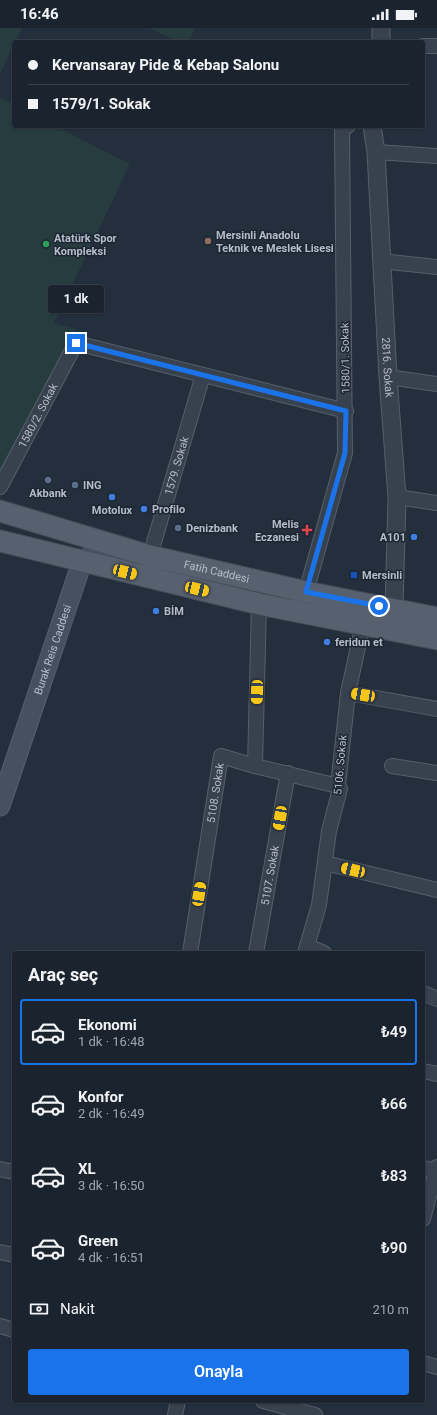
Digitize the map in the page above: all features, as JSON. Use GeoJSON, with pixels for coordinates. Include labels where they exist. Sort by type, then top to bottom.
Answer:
{"type":"FeatureCollection","features":[{"type":"Feature","properties":{"kind":"main road","name":"Fatih Caddesi"},"geometry":{"type":"LineString","coordinates":[[0,511],[150,556],[306,592],[437,618]]}},
{"type":"Feature","properties":{"kind":"main road"},"geometry":{"type":"LineString","coordinates":[[0,541],[259,604],[437,639]]}},
{"type":"Feature","properties":{"kind":"main road"},"geometry":{"type":"LineString","coordinates":[[82,562],[91,555],[103,550],[150,556]]}},
{"type":"Feature","properties":{"kind":"main road","name":"Burak Reis Caddesi"},"geometry":{"type":"LineString","coordinates":[[0,806],[82,562]]}},
{"type":"Feature","properties":{"kind":"street"},"geometry":{"type":"LineString","coordinates":[[381,28],[381,40]]}},
{"type":"Feature","properties":{"kind":"street"},"geometry":{"type":"LineString","coordinates":[[425,46],[437,46]]}},
{"type":"Feature","properties":{"kind":"street","name":"1580/1. Sokak"},"geometry":{"type":"LineString","coordinates":[[309,613],[306,592],[345,453],[346,411],[342,129],[344,128]]}},
{"type":"Feature","properties":{"kind":"street","name":"2816. Sokak"},"geometry":{"type":"LineString","coordinates":[[372,128],[376,152],[381,261],[397,497],[394,609]]}},
{"type":"Feature","properties":{"kind":"street"},"geometry":{"type":"LineString","coordinates":[[376,152],[437,156]]}},
{"type":"Feature","properties":{"kind":"street"},"geometry":{"type":"LineString","coordinates":[[381,261],[437,267]]}},
{"type":"Feature","properties":{"kind":"street","name":"1580/2. Sokak"},"geometry":{"type":"LineString","coordinates":[[0,487],[76,343],[202,375]]}},
{"type":"Feature","properties":{"kind":"street"},"geometry":{"type":"LineString","coordinates":[[202,375],[346,411]]}},
{"type":"Feature","properties":{"kind":"street","name":"1579. Sokak"},"geometry":{"type":"LineString","coordinates":[[150,556],[202,375]]}},
{"type":"Feature","properties":{"kind":"street"},"geometry":{"type":"LineString","coordinates":[[388,376],[437,384]]}},
{"type":"Feature","properties":{"kind":"street"},"geometry":{"type":"LineString","coordinates":[[397,497],[437,503]]}},
{"type":"Feature","properties":{"kind":"street"},"geometry":{"type":"LineString","coordinates":[[259,604],[254,766],[338,786]]}},
{"type":"Feature","properties":{"kind":"street","name":"5106. Sokak"},"geometry":{"type":"LineString","coordinates":[[306,950],[318,905],[329,831],[340,789],[338,786],[348,693],[363,624]]}},
{"type":"Feature","properties":{"kind":"street"},"geometry":{"type":"LineString","coordinates":[[348,693],[437,709]]}},
{"type":"Feature","properties":{"kind":"street","name":"5108. Sokak"},"geometry":{"type":"LineString","coordinates":[[190,951],[221,756],[254,766]]}},
{"type":"Feature","properties":{"kind":"street"},"geometry":{"type":"LineString","coordinates":[[392,766],[437,773]]}},
{"type":"Feature","properties":{"kind":"street","name":"5107. Sokak"},"geometry":{"type":"LineString","coordinates":[[256,951],[288,773]]}},
{"type":"Feature","properties":{"kind":"street"},"geometry":{"type":"LineString","coordinates":[[325,863],[437,890]]}},
{"type":"Feature","properties":{"kind":"street"},"geometry":{"type":"LineString","coordinates":[[425,994],[437,999]]}},
{"type":"Feature","properties":{"kind":"street"},"geometry":{"type":"LineString","coordinates":[[425,1071],[437,1074]]}},
{"type":"Feature","properties":{"kind":"street"},"geometry":{"type":"LineString","coordinates":[[425,1208],[432,1168]]}},
{"type":"Feature","properties":{"kind":"street"},"geometry":{"type":"LineString","coordinates":[[0,1169],[12,1172]]}},
{"type":"Feature","properties":{"kind":"street"},"geometry":{"type":"LineString","coordinates":[[0,1252],[12,1255]]}},
{"type":"Feature","properties":{"kind":"street"},"geometry":{"type":"LineString","coordinates":[[0,1326],[12,1329]]}},
{"type":"Feature","properties":{"kind":"street"},"geometry":{"type":"LineString","coordinates":[[425,1364],[437,1367]]}},
{"type":"Feature","properties":{"kind":"street"},"geometry":{"type":"LineString","coordinates":[[175,1415],[178,1403]]}},
{"type":"Feature","properties":{"kind":"street"},"geometry":{"type":"LineString","coordinates":[[270,1403],[315,1415]]}},
{"type":"Feature","properties":{"kind":"green space"},"geometry":{"type":"Polygon","coordinates":[[[0,28],[22,28],[16,40],[12,40],[12,49],[0,74],[0,28]]]}},
{"type":"Feature","properties":{"kind":"green space"},"geometry":{"type":"Polygon","coordinates":[[[149,28],[195,28],[189,40],[174,40],[149,28]]]}},
{"type":"Feature","properties":{"kind":"green space","name":"Atatürk Spor Kompleksi"},"geometry":{"type":"Polygon","coordinates":[[[0,98],[12,104],[12,128],[59,128],[130,164],[54,323],[76,329],[0,473],[0,98]]]}},
{"type":"Feature","properties":{"kind":"place","name":"Mersinli Anadolu Teknik ve Meslek Lisesi"},"geometry":{"type":"Point","coordinates":[208,241]}},
{"type":"Feature","properties":{"kind":"place","name":"Atatürk Spor Kompleksi"},"geometry":{"type":"Point","coordinates":[46,244]}},
{"type":"Feature","properties":{"kind":"place","name":"Akbank"},"geometry":{"type":"Point","coordinates":[48,480]}},
{"type":"Feature","properties":{"kind":"place","name":"ING"},"geometry":{"type":"Point","coordinates":[75,485]}},
{"type":"Feature","properties":{"kind":"place","name":"Motolux"},"geometry":{"type":"Point","coordinates":[112,497]}},
{"type":"Feature","properties":{"kind":"place","name":"Profilo"},"geometry":{"type":"Point","coordinates":[144,509]}},
{"type":"Feature","properties":{"kind":"place","name":"Denizbank"},"geometry":{"type":"Point","coordinates":[178,528]}},
{"type":"Feature","properties":{"kind":"place","name":"Melis Eczanesi"},"geometry":{"type":"Point","coordinates":[307,530]}},
{"type":"Feature","properties":{"kind":"place","name":"A101"},"geometry":{"type":"Point","coordinates":[414,537]}},
{"type":"Feature","properties":{"kind":"place","name":"Mersinli"},"geometry":{"type":"Point","coordinates":[354,575]}},
{"type":"Feature","properties":{"kind":"place","name":"BİM"},"geometry":{"type":"Point","coordinates":[156,611]}},
{"type":"Feature","properties":{"kind":"place","name":"feridun et"},"geometry":{"type":"Point","coordinates":[327,642]}},
{"type":"Feature","properties":{"kind":"route"},"geometry":{"type":"LineString","coordinates":[[76,343],[346,411],[345,453],[306,592],[379,606]]}}]}
